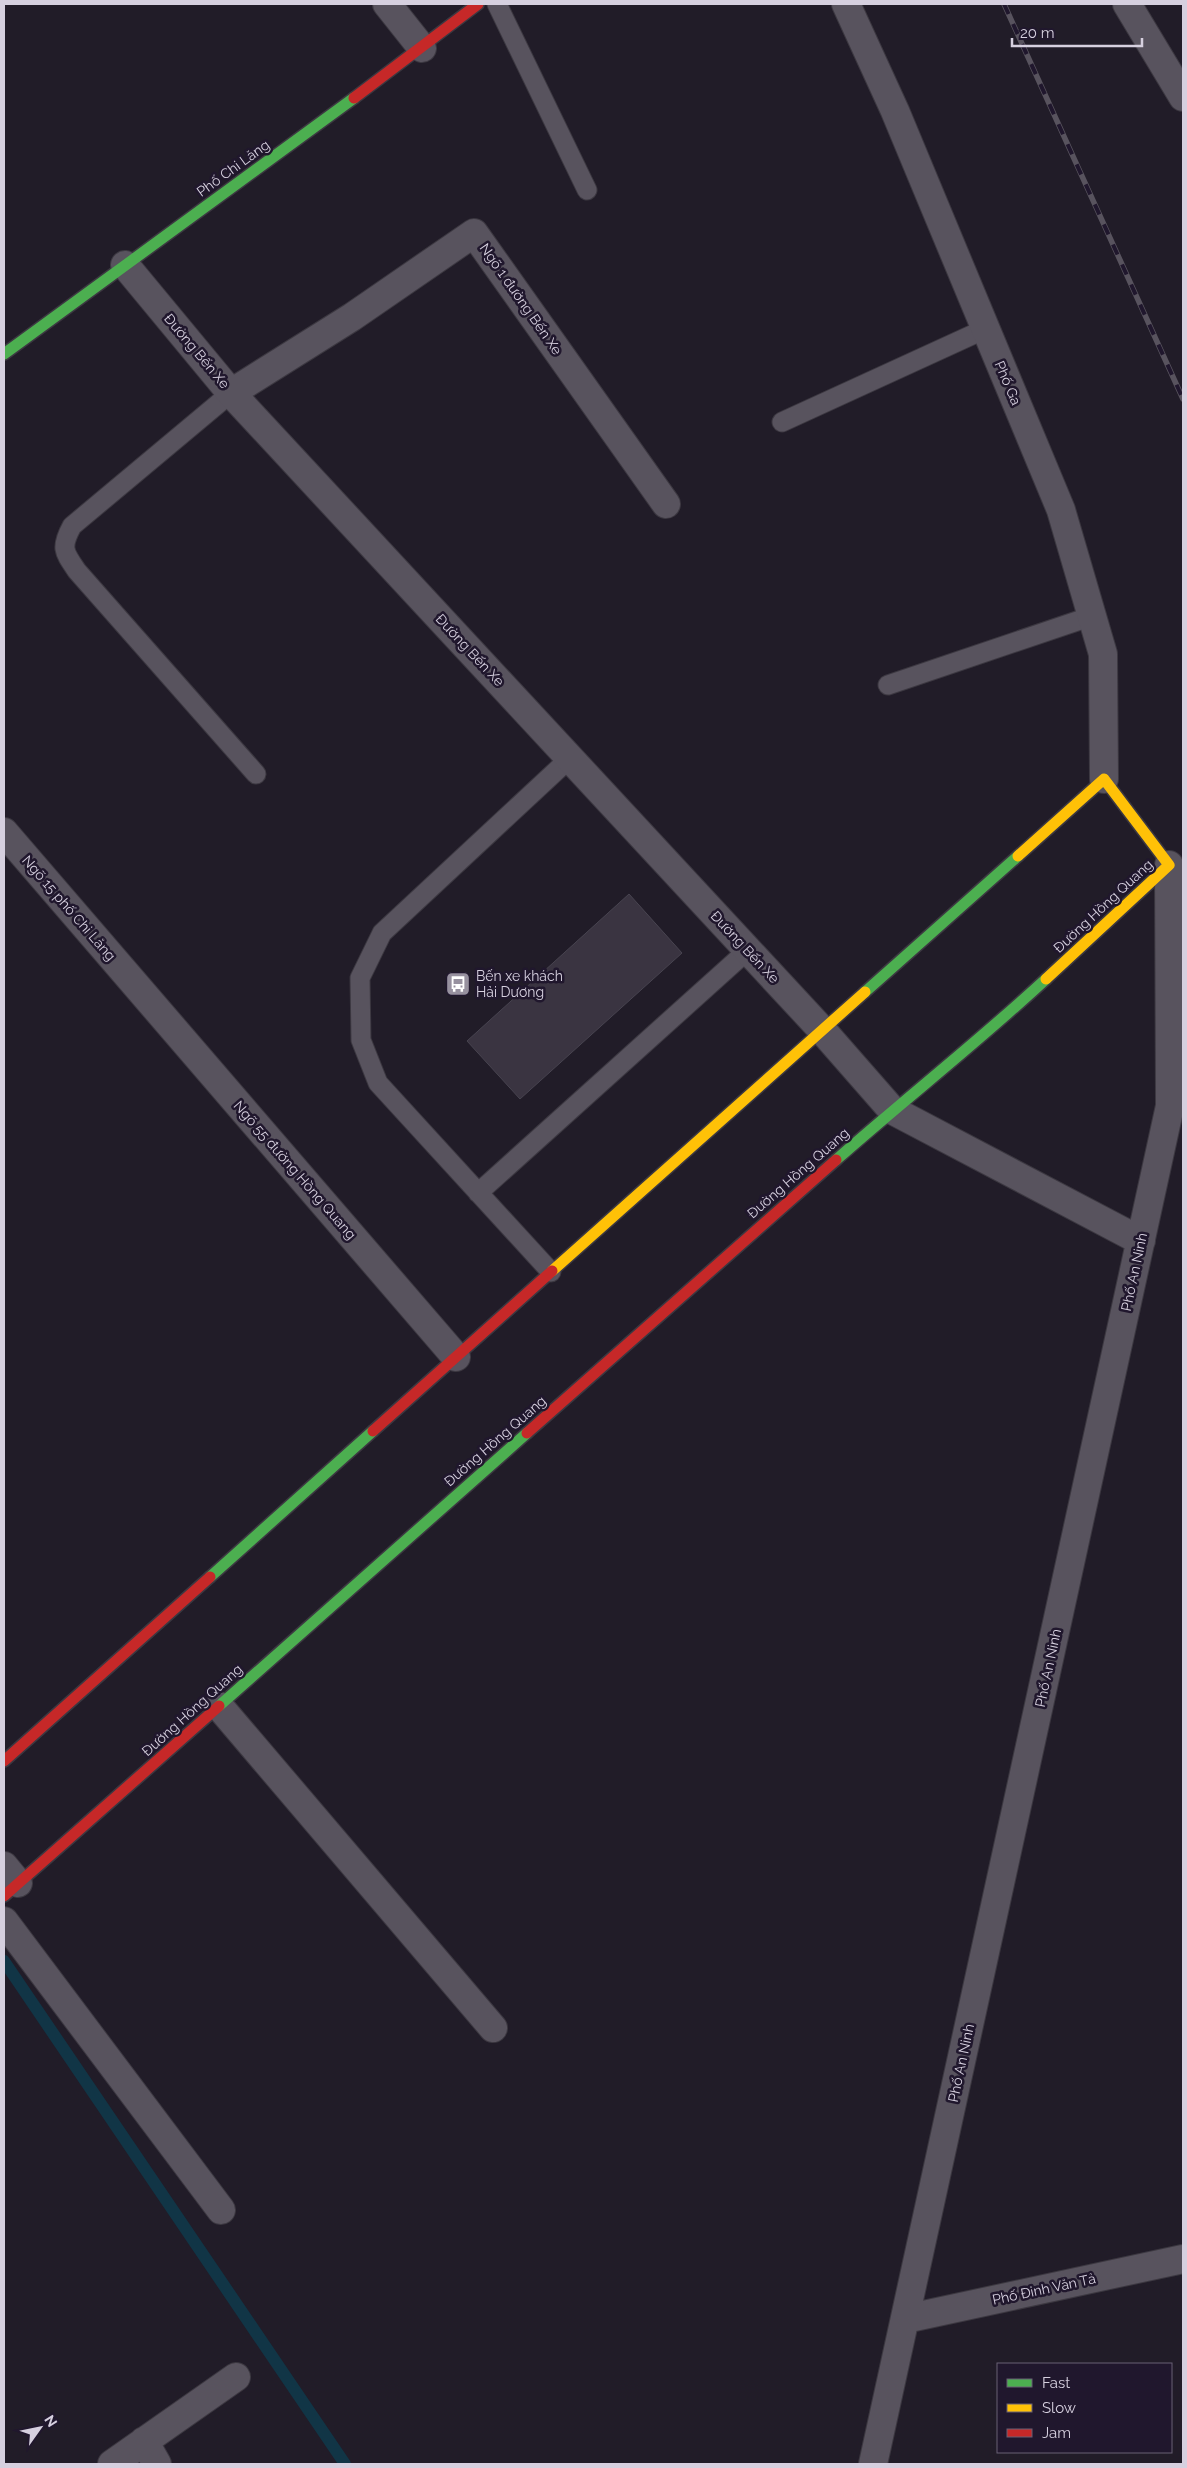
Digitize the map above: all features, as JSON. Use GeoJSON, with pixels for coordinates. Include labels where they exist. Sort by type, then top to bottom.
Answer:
{"type":"FeatureCollection","features":[{"type":"Feature","properties":{"kind":"street"},"geometry":{"type":"LineString","coordinates":[[387,4],[422,48]]}},
{"type":"Feature","properties":{"kind":"street","name":"Phố Chi Lăng"},"geometry":{"type":"LineString","coordinates":[[4,354],[422,48],[478,4]]}},
{"type":"Feature","properties":{"kind":"street","name":"Phố Ga"},"geometry":{"type":"LineString","coordinates":[[846,4],[895,111],[1061,510],[1103,654],[1104,779]]}},
{"type":"Feature","properties":{"kind":"street"},"geometry":{"type":"LineString","coordinates":[[1127,4],[1183,97]]}},
{"type":"Feature","properties":{"kind":"street","name":"Ngõ 1 đường Bến Xe"},"geometry":{"type":"LineString","coordinates":[[231,393],[352,317],[474,233],[666,504]]}},
{"type":"Feature","properties":{"kind":"street","name":"Đường Bến Xe"},"geometry":{"type":"LineString","coordinates":[[125,265],[231,393],[822,1030],[892,1110]]}},
{"type":"Feature","properties":{"kind":"street"},"geometry":{"type":"LineString","coordinates":[[4,1761],[1104,779]]}},
{"type":"Feature","properties":{"kind":"street","name":"Đường Hồng Quang"},"geometry":{"type":"LineString","coordinates":[[9,1882],[219,1706],[892,1110],[1000,1022],[1169,865],[1104,779]]}},
{"type":"Feature","properties":{"kind":"street","name":"Ngõ 15 phố Chi Lăng"},"geometry":{"type":"LineString","coordinates":[[4,832],[134,983]]}},
{"type":"Feature","properties":{"kind":"street","name":"Phố An Ninh"},"geometry":{"type":"LineString","coordinates":[[873,2464],[1170,1106],[1169,865]]}},
{"type":"Feature","properties":{"kind":"street","name":"Ngõ 55 đường Hồng Quang"},"geometry":{"type":"LineString","coordinates":[[134,983],[456,1357]]}},
{"type":"Feature","properties":{"kind":"street"},"geometry":{"type":"LineString","coordinates":[[892,1110],[1141,1241]]}},
{"type":"Feature","properties":{"kind":"street"},"geometry":{"type":"LineString","coordinates":[[219,1706],[493,2028]]}},
{"type":"Feature","properties":{"kind":"street"},"geometry":{"type":"LineString","coordinates":[[4,1921],[221,2210]]}},
{"type":"Feature","properties":{"kind":"street","name":"Phố Đinh Văn Tả"},"geometry":{"type":"LineString","coordinates":[[905,2319],[1183,2259]]}},
{"type":"Feature","properties":{"kind":"street"},"geometry":{"type":"LineString","coordinates":[[112,2464],[151,2453],[236,2377]]}},
{"type":"Feature","properties":{"kind":"lane"},"geometry":{"type":"LineString","coordinates":[[497,4],[588,190]]}},
{"type":"Feature","properties":{"kind":"lane"},"geometry":{"type":"LineString","coordinates":[[782,422],[986,329]]}},
{"type":"Feature","properties":{"kind":"lane"},"geometry":{"type":"LineString","coordinates":[[231,393],[72,526],[64,541],[66,555],[77,571],[256,774]]}},
{"type":"Feature","properties":{"kind":"lane"},"geometry":{"type":"LineString","coordinates":[[888,685],[1092,616]]}},
{"type":"Feature","properties":{"kind":"lane"},"geometry":{"type":"LineString","coordinates":[[551,1272],[378,1083],[362,1040],[360,978],[382,933],[570,758]]}},
{"type":"Feature","properties":{"kind":"lane"},"geometry":{"type":"LineString","coordinates":[[478,1193],[748,950]]}},
{"type":"Feature","properties":{"kind":"building"},"geometry":{"type":"Polygon","coordinates":[[[629,894],[682,953],[520,1099],[467,1041],[629,894]]]}},
{"type":"Feature","properties":{"kind":"waterway"},"geometry":{"type":"LineString","coordinates":[[4,1961],[345,2464]]}},
{"type":"Feature","properties":{"kind":"railway"},"geometry":{"type":"LineString","coordinates":[[1004,4],[1183,399]]}},
{"type":"Feature","properties":{"kind":"traffic: fast"},"geometry":{"type":"LineString","coordinates":[[4,354],[354,98]]}},
{"type":"Feature","properties":{"kind":"traffic: fast"},"geometry":{"type":"LineString","coordinates":[[865,992],[1018,856]]}},
{"type":"Feature","properties":{"kind":"traffic: fast"},"geometry":{"type":"LineString","coordinates":[[836,1160],[1046,979]]}},
{"type":"Feature","properties":{"kind":"traffic: fast"},"geometry":{"type":"LineString","coordinates":[[210,1577],[373,1431]]}},
{"type":"Feature","properties":{"kind":"traffic: fast"},"geometry":{"type":"LineString","coordinates":[[219,1706],[527,1433]]}},
{"type":"Feature","properties":{"kind":"traffic: slow"},"geometry":{"type":"LineString","coordinates":[[1018,856],[1104,779],[1169,865],[1046,979]]}},
{"type":"Feature","properties":{"kind":"traffic: slow"},"geometry":{"type":"LineString","coordinates":[[552,1271],[865,992]]}},
{"type":"Feature","properties":{"kind":"traffic: jam"},"geometry":{"type":"LineString","coordinates":[[354,98],[478,4]]}},
{"type":"Feature","properties":{"kind":"traffic: jam"},"geometry":{"type":"LineString","coordinates":[[527,1433],[836,1160]]}},
{"type":"Feature","properties":{"kind":"traffic: jam"},"geometry":{"type":"LineString","coordinates":[[373,1431],[552,1271]]}},
{"type":"Feature","properties":{"kind":"traffic: jam"},"geometry":{"type":"LineString","coordinates":[[4,1761],[210,1577]]}},
{"type":"Feature","properties":{"kind":"traffic: jam"},"geometry":{"type":"LineString","coordinates":[[4,1896],[219,1706]]}},
{"type":"Feature","properties":{"kind":"place","name":"Bến xe khách Hải Dương"},"geometry":{"type":"Point","coordinates":[458,984]}}]}
